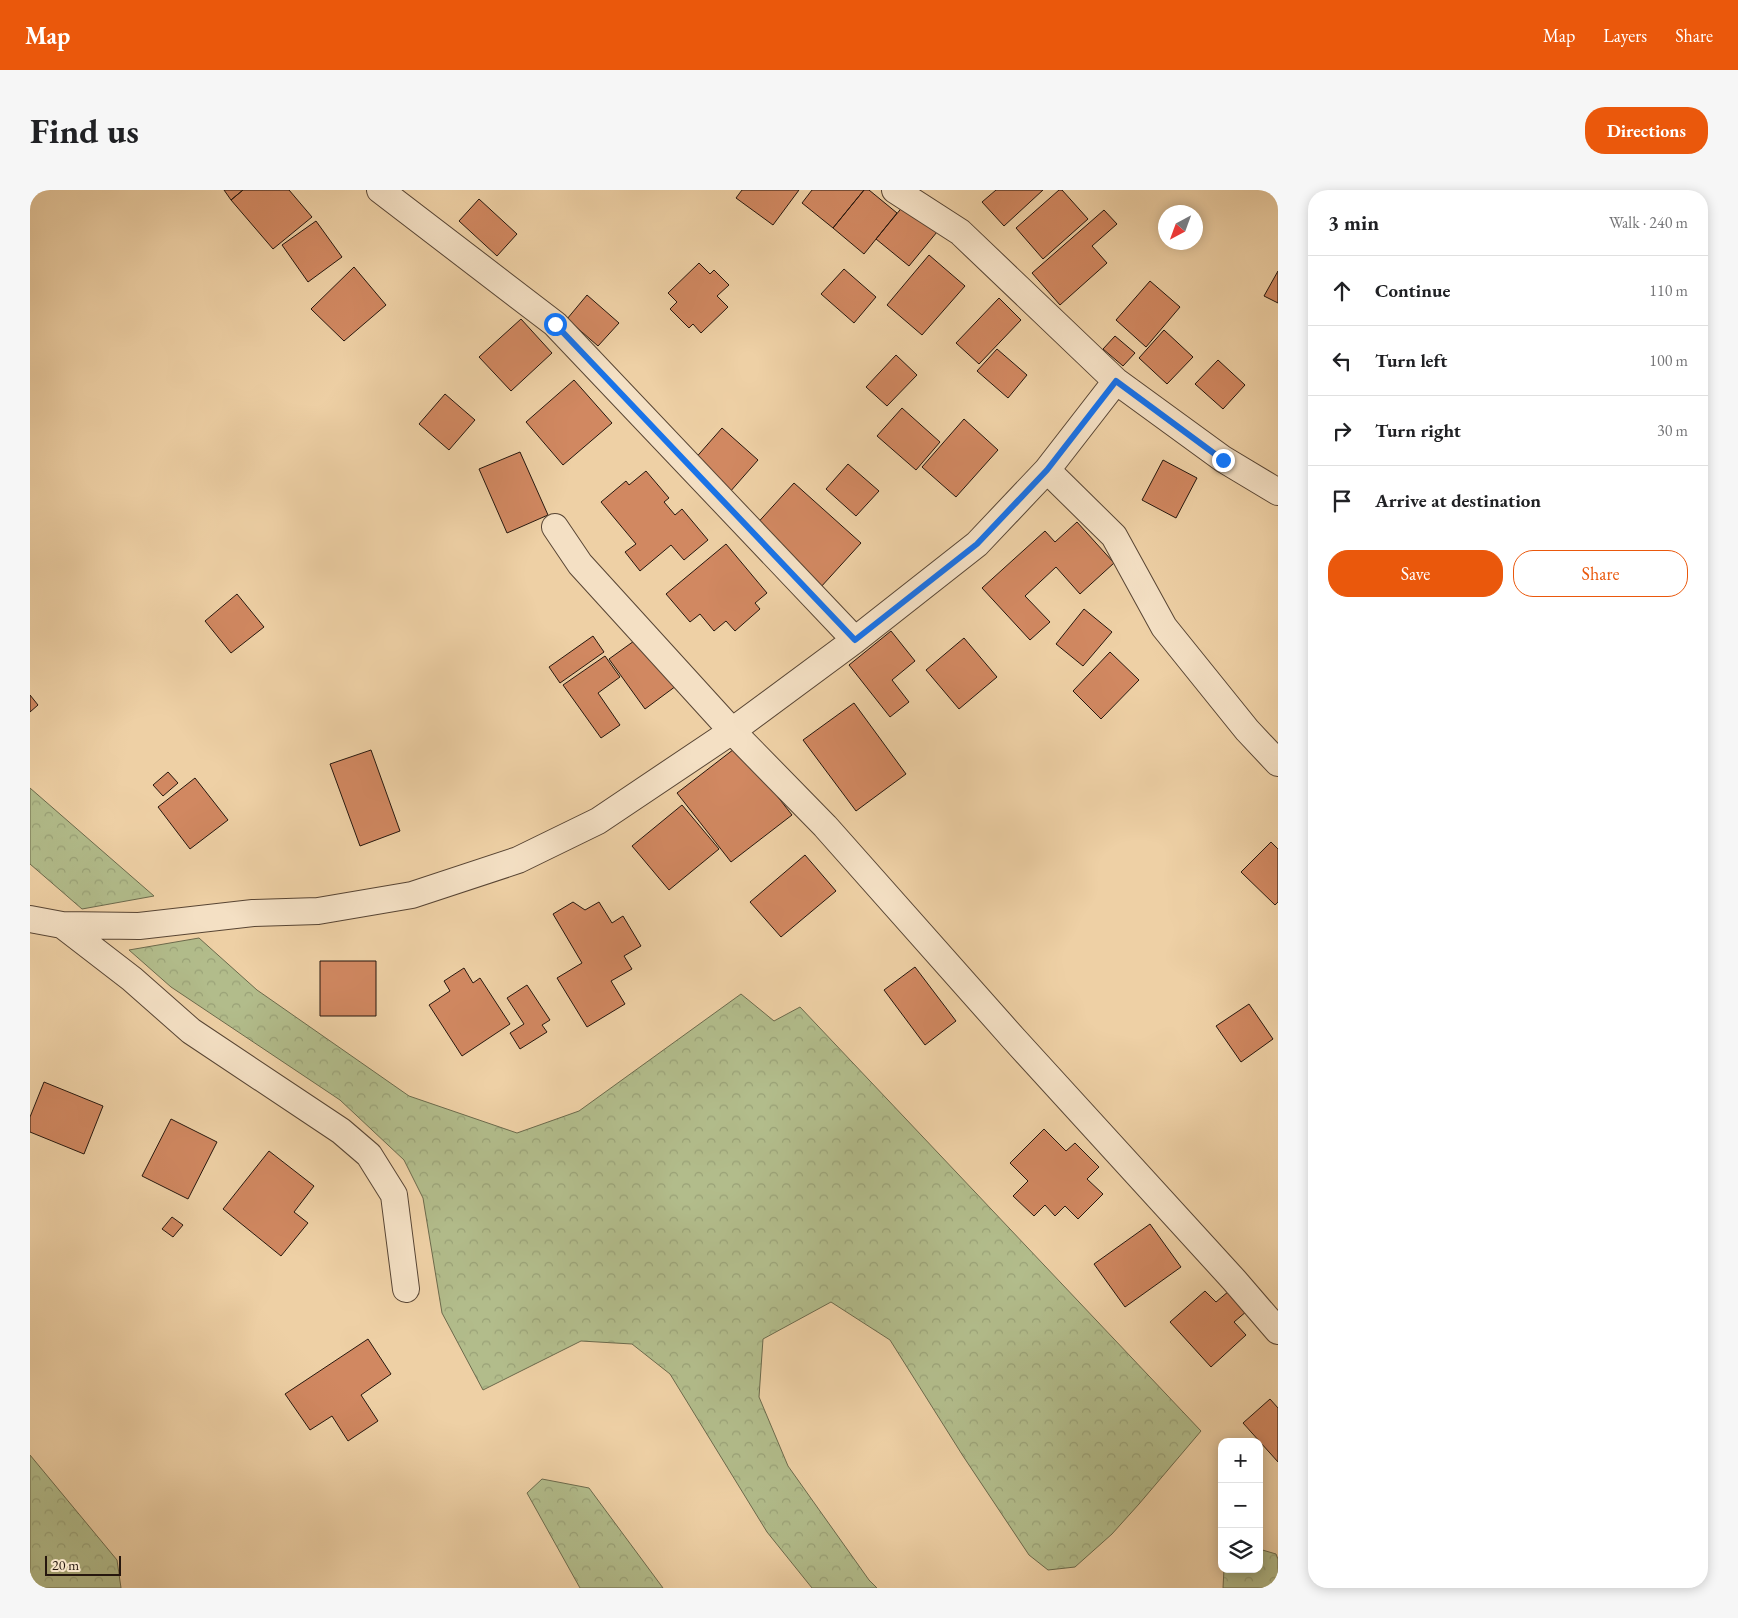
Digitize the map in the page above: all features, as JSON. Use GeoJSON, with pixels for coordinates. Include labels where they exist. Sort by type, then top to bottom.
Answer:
{"type":"FeatureCollection","features":[{"type":"Feature","properties":{"kind":"street"},"geometry":{"type":"LineString","coordinates":[[380,190],[555,324],[855,640]]}},
{"type":"Feature","properties":{"kind":"street"},"geometry":{"type":"LineString","coordinates":[[895,190],[960,232],[1116,381],[1223,460],[1278,492]]}},
{"type":"Feature","properties":{"kind":"street"},"geometry":{"type":"LineString","coordinates":[[30,919],[62,925],[139,926],[254,913],[318,911],[412,894],[518,860],[598,821],[732,731],[855,640],[977,544],[1047,470],[1116,381]]}},
{"type":"Feature","properties":{"kind":"street"},"geometry":{"type":"LineString","coordinates":[[1047,470],[1114,536],[1164,627],[1247,730],[1278,763]]}},
{"type":"Feature","properties":{"kind":"street"},"geometry":{"type":"LineString","coordinates":[[555,527],[580,564],[732,731],[825,826],[1014,1039],[1234,1280],[1278,1331]]}},
{"type":"Feature","properties":{"kind":"street"},"geometry":{"type":"LineString","coordinates":[[62,925],[132,979],[191,1031],[341,1131],[369,1155],[394,1195],[406,1289]]}},
{"type":"Feature","properties":{"kind":"green space"},"geometry":{"type":"Polygon","coordinates":[[[30,788],[154,896],[82,909],[30,864],[30,788]]]}},
{"type":"Feature","properties":{"kind":"green space"},"geometry":{"type":"Polygon","coordinates":[[[199,938],[257,990],[409,1096],[517,1133],[579,1111],[741,994],[774,1021],[800,1007],[1201,1431],[1112,1534],[1075,1567],[1048,1570],[1029,1555],[963,1456],[890,1340],[831,1302],[763,1339],[759,1397],[788,1466],[869,1580],[877,1588],[812,1588],[767,1532],[670,1374],[632,1344],[581,1341],[483,1390],[442,1313],[423,1198],[404,1160],[340,1100],[171,987],[129,950],[199,938]]]}},
{"type":"Feature","properties":{"kind":"green space"},"geometry":{"type":"Polygon","coordinates":[[[30,1455],[117,1560],[121,1588],[30,1588],[30,1455]]]}},
{"type":"Feature","properties":{"kind":"green space"},"geometry":{"type":"Polygon","coordinates":[[[542,1479],[589,1488],[663,1588],[580,1588],[527,1493],[542,1479]]]}},
{"type":"Feature","properties":{"kind":"green space"},"geometry":{"type":"Polygon","coordinates":[[[1263,1550],[1276,1554],[1278,1559],[1278,1588],[1223,1588],[1224,1573],[1263,1573],[1263,1550]]]}},
{"type":"Feature","properties":{"kind":"building"},"geometry":{"type":"Polygon","coordinates":[[[224,190],[243,190],[231,200],[224,190]]]}},
{"type":"Feature","properties":{"kind":"building"},"geometry":{"type":"Polygon","coordinates":[[[243,190],[289,190],[312,217],[273,249],[231,200],[243,190]]]}},
{"type":"Feature","properties":{"kind":"building"},"geometry":{"type":"Polygon","coordinates":[[[742,190],[799,190],[773,225],[736,198],[742,190]]]}},
{"type":"Feature","properties":{"kind":"building"},"geometry":{"type":"Polygon","coordinates":[[[812,190],[864,190],[833,228],[802,203],[812,190]]]}},
{"type":"Feature","properties":{"kind":"building"},"geometry":{"type":"Polygon","coordinates":[[[864,190],[869,190],[897,213],[864,254],[833,228],[864,190]]]}},
{"type":"Feature","properties":{"kind":"building"},"geometry":{"type":"Polygon","coordinates":[[[996,190],[1043,190],[1004,226],[982,202],[996,190]]]}},
{"type":"Feature","properties":{"kind":"building"},"geometry":{"type":"Polygon","coordinates":[[[1059,190],[1062,190],[1088,219],[1043,259],[1016,228],[1059,190]]]}},
{"type":"Feature","properties":{"kind":"building"},"geometry":{"type":"Polygon","coordinates":[[[479,199],[517,234],[497,256],[459,221],[479,199]]]}},
{"type":"Feature","properties":{"kind":"building"},"geometry":{"type":"Polygon","coordinates":[[[904,205],[937,232],[909,266],[876,239],[904,205]]]}},
{"type":"Feature","properties":{"kind":"building"},"geometry":{"type":"Polygon","coordinates":[[[1104,210],[1117,224],[1092,246],[1107,263],[1060,305],[1032,273],[1104,210]]]}},
{"type":"Feature","properties":{"kind":"building"},"geometry":{"type":"Polygon","coordinates":[[[316,221],[342,257],[308,282],[282,245],[316,221]]]}},
{"type":"Feature","properties":{"kind":"building"},"geometry":{"type":"Polygon","coordinates":[[[929,255],[965,286],[922,335],[887,305],[929,255]]]}},
{"type":"Feature","properties":{"kind":"building"},"geometry":{"type":"Polygon","coordinates":[[[699,263],[710,274],[714,270],[729,285],[717,296],[728,307],[701,333],[693,324],[689,328],[670,309],[677,302],[668,293],[699,263]]]}},
{"type":"Feature","properties":{"kind":"building"},"geometry":{"type":"Polygon","coordinates":[[[354,267],[386,305],[344,341],[311,309],[354,267]]]}},
{"type":"Feature","properties":{"kind":"building"},"geometry":{"type":"Polygon","coordinates":[[[844,269],[876,297],[854,323],[821,294],[844,269]]]}},
{"type":"Feature","properties":{"kind":"building"},"geometry":{"type":"Polygon","coordinates":[[[1278,271],[1278,303],[1264,296],[1278,271]]]}},
{"type":"Feature","properties":{"kind":"building"},"geometry":{"type":"Polygon","coordinates":[[[1150,281],[1180,307],[1146,347],[1116,320],[1150,281]]]}},
{"type":"Feature","properties":{"kind":"building"},"geometry":{"type":"Polygon","coordinates":[[[587,295],[619,323],[598,346],[567,319],[587,295]]]}},
{"type":"Feature","properties":{"kind":"building"},"geometry":{"type":"Polygon","coordinates":[[[999,298],[1021,320],[979,364],[956,343],[999,298]]]}},
{"type":"Feature","properties":{"kind":"building"},"geometry":{"type":"Polygon","coordinates":[[[521,319],[552,353],[511,391],[479,357],[521,319]]]}},
{"type":"Feature","properties":{"kind":"building"},"geometry":{"type":"Polygon","coordinates":[[[1164,330],[1193,357],[1167,384],[1139,358],[1164,330]]]}},
{"type":"Feature","properties":{"kind":"building"},"geometry":{"type":"Polygon","coordinates":[[[1115,336],[1135,353],[1123,366],[1103,349],[1115,336]]]}},
{"type":"Feature","properties":{"kind":"building"},"geometry":{"type":"Polygon","coordinates":[[[997,349],[1027,375],[1008,398],[977,371],[997,349]]]}},
{"type":"Feature","properties":{"kind":"building"},"geometry":{"type":"Polygon","coordinates":[[[896,355],[917,375],[887,406],[866,387],[896,355]]]}},
{"type":"Feature","properties":{"kind":"building"},"geometry":{"type":"Polygon","coordinates":[[[1218,360],[1245,385],[1223,409],[1195,384],[1218,360]]]}},
{"type":"Feature","properties":{"kind":"building"},"geometry":{"type":"Polygon","coordinates":[[[574,380],[612,423],[563,465],[526,422],[574,380]]]}},
{"type":"Feature","properties":{"kind":"building"},"geometry":{"type":"Polygon","coordinates":[[[445,394],[475,420],[449,450],[419,424],[445,394]]]}},
{"type":"Feature","properties":{"kind":"building"},"geometry":{"type":"Polygon","coordinates":[[[902,408],[940,442],[916,470],[877,436],[902,408]]]}},
{"type":"Feature","properties":{"kind":"building"},"geometry":{"type":"Polygon","coordinates":[[[964,419],[998,450],[956,497],[922,467],[964,419]]]}},
{"type":"Feature","properties":{"kind":"building"},"geometry":{"type":"Polygon","coordinates":[[[722,428],[758,460],[729,493],[693,461],[722,428]]]}},
{"type":"Feature","properties":{"kind":"building"},"geometry":{"type":"Polygon","coordinates":[[[520,452],[548,515],[507,533],[479,469],[520,452]]]}},
{"type":"Feature","properties":{"kind":"building"},"geometry":{"type":"Polygon","coordinates":[[[1163,460],[1197,478],[1176,518],[1142,500],[1163,460]]]}},
{"type":"Feature","properties":{"kind":"building"},"geometry":{"type":"Polygon","coordinates":[[[848,464],[879,491],[856,516],[826,489],[848,464]]]}},
{"type":"Feature","properties":{"kind":"building"},"geometry":{"type":"Polygon","coordinates":[[[646,471],[669,498],[664,502],[675,515],[682,509],[708,540],[684,560],[671,545],[640,571],[625,552],[636,544],[601,502],[626,481],[629,485],[646,471]]]}},
{"type":"Feature","properties":{"kind":"building"},"geometry":{"type":"Polygon","coordinates":[[[794,483],[861,543],[820,588],[753,528],[794,483]]]}},
{"type":"Feature","properties":{"kind":"building"},"geometry":{"type":"Polygon","coordinates":[[[1077,522],[1114,563],[1080,594],[1056,567],[1025,596],[1050,622],[1030,640],[982,588],[1045,531],[1055,542],[1077,522]]]}},
{"type":"Feature","properties":{"kind":"building"},"geometry":{"type":"Polygon","coordinates":[[[726,544],[767,593],[755,603],[760,609],[735,631],[726,621],[714,631],[700,614],[690,622],[666,594],[726,544]]]}},
{"type":"Feature","properties":{"kind":"building"},"geometry":{"type":"Polygon","coordinates":[[[237,594],[264,627],[231,653],[205,621],[237,594]]]}},
{"type":"Feature","properties":{"kind":"building"},"geometry":{"type":"Polygon","coordinates":[[[1084,609],[1112,632],[1083,666],[1056,644],[1084,609]]]}},
{"type":"Feature","properties":{"kind":"building"},"geometry":{"type":"Polygon","coordinates":[[[891,631],[915,661],[892,680],[909,702],[890,717],[849,665],[891,631]]]}},
{"type":"Feature","properties":{"kind":"building"},"geometry":{"type":"Polygon","coordinates":[[[593,636],[604,652],[560,683],[549,667],[593,636]]]}},
{"type":"Feature","properties":{"kind":"building"},"geometry":{"type":"Polygon","coordinates":[[[641,636],[676,686],[645,709],[609,659],[641,636]]]}},
{"type":"Feature","properties":{"kind":"building"},"geometry":{"type":"Polygon","coordinates":[[[964,638],[997,677],[959,709],[926,670],[964,638]]]}},
{"type":"Feature","properties":{"kind":"building"},"geometry":{"type":"Polygon","coordinates":[[[1110,652],[1139,680],[1101,719],[1073,691],[1110,652]]]}},
{"type":"Feature","properties":{"kind":"building"},"geometry":{"type":"Polygon","coordinates":[[[605,656],[620,677],[598,693],[620,725],[601,738],[563,685],[605,656]]]}},
{"type":"Feature","properties":{"kind":"building"},"geometry":{"type":"Polygon","coordinates":[[[30,695],[38,705],[30,712],[30,695]]]}},
{"type":"Feature","properties":{"kind":"building"},"geometry":{"type":"Polygon","coordinates":[[[854,703],[906,774],[856,811],[803,740],[854,703]]]}},
{"type":"Feature","properties":{"kind":"building"},"geometry":{"type":"Polygon","coordinates":[[[738,746],[792,815],[731,862],[677,793],[738,746]]]}},
{"type":"Feature","properties":{"kind":"building"},"geometry":{"type":"Polygon","coordinates":[[[371,750],[400,831],[360,846],[330,764],[371,750]]]}},
{"type":"Feature","properties":{"kind":"building"},"geometry":{"type":"Polygon","coordinates":[[[168,772],[178,783],[163,796],[153,785],[168,772]]]}},
{"type":"Feature","properties":{"kind":"building"},"geometry":{"type":"Polygon","coordinates":[[[195,778],[228,820],[190,849],[158,807],[195,778]]]}},
{"type":"Feature","properties":{"kind":"building"},"geometry":{"type":"Polygon","coordinates":[[[682,805],[719,849],[669,890],[632,846],[682,805]]]}},
{"type":"Feature","properties":{"kind":"building"},"geometry":{"type":"Polygon","coordinates":[[[1271,842],[1278,849],[1278,902],[1275,905],[1241,872],[1271,842]]]}},
{"type":"Feature","properties":{"kind":"building"},"geometry":{"type":"Polygon","coordinates":[[[805,855],[836,891],[781,937],[750,902],[805,855]]]}},
{"type":"Feature","properties":{"kind":"building"},"geometry":{"type":"Polygon","coordinates":[[[573,902],[585,910],[599,902],[612,923],[623,916],[641,946],[624,956],[632,969],[611,981],[625,1004],[587,1027],[557,978],[582,963],[553,914],[573,902]]]}},
{"type":"Feature","properties":{"kind":"building"},"geometry":{"type":"Polygon","coordinates":[[[320,961],[376,961],[376,1016],[320,1016],[320,961]]]}},
{"type":"Feature","properties":{"kind":"building"},"geometry":{"type":"Polygon","coordinates":[[[915,967],[956,1021],[925,1045],[884,990],[915,967]]]}},
{"type":"Feature","properties":{"kind":"building"},"geometry":{"type":"Polygon","coordinates":[[[464,968],[473,983],[480,978],[510,1024],[462,1056],[429,1005],[450,991],[444,981],[464,968]]]}},
{"type":"Feature","properties":{"kind":"building"},"geometry":{"type":"Polygon","coordinates":[[[527,985],[550,1020],[542,1025],[547,1032],[520,1049],[510,1033],[524,1024],[507,998],[527,985]]]}},
{"type":"Feature","properties":{"kind":"building"},"geometry":{"type":"Polygon","coordinates":[[[1249,1004],[1273,1039],[1241,1062],[1216,1026],[1249,1004]]]}},
{"type":"Feature","properties":{"kind":"building"},"geometry":{"type":"Polygon","coordinates":[[[44,1082],[103,1106],[84,1154],[30,1132],[30,1117],[44,1082]]]}},
{"type":"Feature","properties":{"kind":"building"},"geometry":{"type":"Polygon","coordinates":[[[171,1119],[217,1142],[188,1199],[142,1176],[171,1119]]]}},
{"type":"Feature","properties":{"kind":"building"},"geometry":{"type":"Polygon","coordinates":[[[1044,1129],[1066,1151],[1075,1143],[1099,1167],[1087,1179],[1103,1194],[1078,1219],[1065,1206],[1055,1216],[1045,1205],[1034,1216],[1013,1196],[1028,1181],[1010,1163],[1044,1129]]]}},
{"type":"Feature","properties":{"kind":"building"},"geometry":{"type":"Polygon","coordinates":[[[269,1151],[314,1186],[294,1212],[308,1223],[281,1256],[223,1209],[269,1151]]]}},
{"type":"Feature","properties":{"kind":"building"},"geometry":{"type":"Polygon","coordinates":[[[172,1217],[183,1225],[173,1237],[162,1229],[172,1217]]]}},
{"type":"Feature","properties":{"kind":"building"},"geometry":{"type":"Polygon","coordinates":[[[1150,1224],[1181,1267],[1125,1307],[1094,1264],[1150,1224]]]}},
{"type":"Feature","properties":{"kind":"building"},"geometry":{"type":"Polygon","coordinates":[[[1205,1291],[1216,1302],[1229,1291],[1247,1311],[1234,1322],[1246,1335],[1211,1367],[1170,1322],[1205,1291]]]}},
{"type":"Feature","properties":{"kind":"building"},"geometry":{"type":"Polygon","coordinates":[[[368,1339],[391,1374],[361,1395],[378,1421],[348,1441],[332,1416],[310,1430],[285,1394],[368,1339]]]}},
{"type":"Feature","properties":{"kind":"building"},"geometry":{"type":"Polygon","coordinates":[[[1270,1399],[1278,1408],[1278,1462],[1263,1445],[1263,1438],[1256,1438],[1243,1423],[1270,1399]]]}},
{"type":"Feature","properties":{"kind":"route"},"geometry":{"type":"LineString","coordinates":[[555,324],[855,640],[977,544],[1047,470],[1116,381],[1223,460]]}}]}
